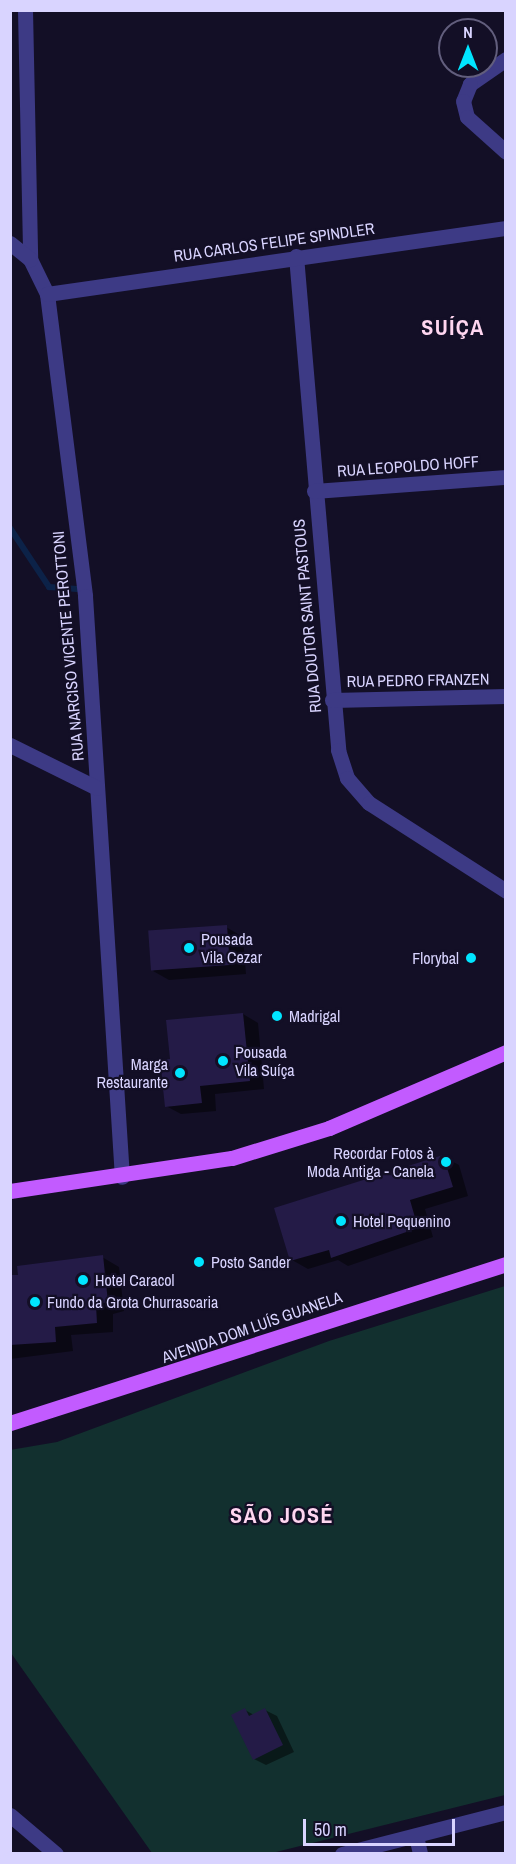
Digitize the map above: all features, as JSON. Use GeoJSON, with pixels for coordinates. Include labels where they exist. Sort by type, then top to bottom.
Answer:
{"type":"FeatureCollection","features":[{"type":"Feature","properties":{"kind":"main road"},"geometry":{"type":"LineString","coordinates":[[10,1191],[195,1167],[329,1128],[506,1052]]}},
{"type":"Feature","properties":{"kind":"main road","name":"AVENIDA DOM LUÍS GUANELA"},"geometry":{"type":"LineString","coordinates":[[10,1423],[506,1264]]}},
{"type":"Feature","properties":{"kind":"street","name":"RUA NARCISO VICENTE PEROTTONI"},"geometry":{"type":"LineString","coordinates":[[25,10],[30,259],[47,294],[85,596],[122,1176]]}},
{"type":"Feature","properties":{"kind":"street"},"geometry":{"type":"LineString","coordinates":[[506,58],[470,84],[463,101],[467,117],[506,152]]}},
{"type":"Feature","properties":{"kind":"street","name":"RUA CARLOS FELIPE SPINDLER"},"geometry":{"type":"LineString","coordinates":[[47,294],[296,256],[506,228]]}},
{"type":"Feature","properties":{"kind":"street"},"geometry":{"type":"LineString","coordinates":[[10,243],[30,259]]}},
{"type":"Feature","properties":{"kind":"street","name":"RUA DOUTOR SAINT PASTOUS"},"geometry":{"type":"LineString","coordinates":[[296,256],[332,700],[347,778],[369,803],[506,891]]}},
{"type":"Feature","properties":{"kind":"street","name":"RUA LEOPOLDO HOFF"},"geometry":{"type":"LineString","coordinates":[[314,491],[506,477]]}},
{"type":"Feature","properties":{"kind":"street","name":"RUA PEDRO FRANZEN"},"geometry":{"type":"LineString","coordinates":[[332,700],[506,696]]}},
{"type":"Feature","properties":{"kind":"street"},"geometry":{"type":"LineString","coordinates":[[10,745],[97,788]]}},
{"type":"Feature","properties":{"kind":"street"},"geometry":{"type":"LineString","coordinates":[[342,1854],[506,1812]]}},
{"type":"Feature","properties":{"kind":"street"},"geometry":{"type":"LineString","coordinates":[[10,1815],[56,1854]]}},
{"type":"Feature","properties":{"kind":"street"},"geometry":{"type":"LineString","coordinates":[[416,1836],[420,1854]]}},
{"type":"Feature","properties":{"kind":"green space"},"geometry":{"type":"Polygon","coordinates":[[[505,1286],[505,1795],[272,1853],[152,1853],[11,1653],[10,1450],[57,1442],[329,1341],[505,1286]]]}},
{"type":"Feature","properties":{"kind":"building","name":"Pousada Vila Cezar"},"geometry":{"type":"Polygon","coordinates":[[[227,925],[230,965],[151,970],[148,931],[227,925]]]}},
{"type":"Feature","properties":{"kind":"building","name":"Pousada Vila Suíça"},"geometry":{"type":"Polygon","coordinates":[[[243,1013],[250,1081],[200,1086],[202,1103],[165,1107],[160,1060],[170,1059],[166,1020],[243,1013]]]}},
{"type":"Feature","properties":{"kind":"building"},"geometry":{"type":"Polygon","coordinates":[[[443,1155],[453,1187],[410,1200],[418,1228],[331,1258],[329,1250],[290,1261],[274,1208],[443,1155]]]}},
{"type":"Feature","properties":{"kind":"building"},"geometry":{"type":"Polygon","coordinates":[[[103,1255],[108,1302],[96,1305],[97,1323],[55,1327],[56,1342],[10,1345],[10,1275],[18,1275],[17,1266],[103,1255]]]}},
{"type":"Feature","properties":{"kind":"building"},"geometry":{"type":"Polygon","coordinates":[[[245,1708],[249,1716],[265,1708],[283,1745],[253,1760],[231,1715],[245,1708]]]}},
{"type":"Feature","properties":{"kind":"waterway"},"geometry":{"type":"LineString","coordinates":[[10,528],[49,587],[77,589]]}},
{"type":"Feature","properties":{"kind":"place","name":"Pousada Vila Cezar"},"geometry":{"type":"Point","coordinates":[189,948]}},
{"type":"Feature","properties":{"kind":"place","name":"Florybal"},"geometry":{"type":"Point","coordinates":[471,958]}},
{"type":"Feature","properties":{"kind":"place","name":"Madrigal"},"geometry":{"type":"Point","coordinates":[277,1016]}},
{"type":"Feature","properties":{"kind":"place","name":"Pousada Vila Suíça"},"geometry":{"type":"Point","coordinates":[223,1061]}},
{"type":"Feature","properties":{"kind":"place","name":"Marga Restaurante"},"geometry":{"type":"Point","coordinates":[180,1073]}},
{"type":"Feature","properties":{"kind":"place","name":"Recordar Fotos à Moda Antiga - Canela"},"geometry":{"type":"Point","coordinates":[446,1162]}},
{"type":"Feature","properties":{"kind":"place","name":"Hotel Pequenino"},"geometry":{"type":"Point","coordinates":[341,1221]}},
{"type":"Feature","properties":{"kind":"place","name":"Posto Sander"},"geometry":{"type":"Point","coordinates":[199,1262]}},
{"type":"Feature","properties":{"kind":"place","name":"Hotel Caracol"},"geometry":{"type":"Point","coordinates":[83,1280]}},
{"type":"Feature","properties":{"kind":"place","name":"Fundo da Grota Churrascaria"},"geometry":{"type":"Point","coordinates":[35,1302]}},
{"type":"Feature","properties":{"kind":"district","name":"SUÍÇA"},"geometry":{"type":"Point","coordinates":[453,328]}},
{"type":"Feature","properties":{"kind":"district","name":"SÃO JOSÉ"},"geometry":{"type":"Point","coordinates":[282,1516]}}]}
